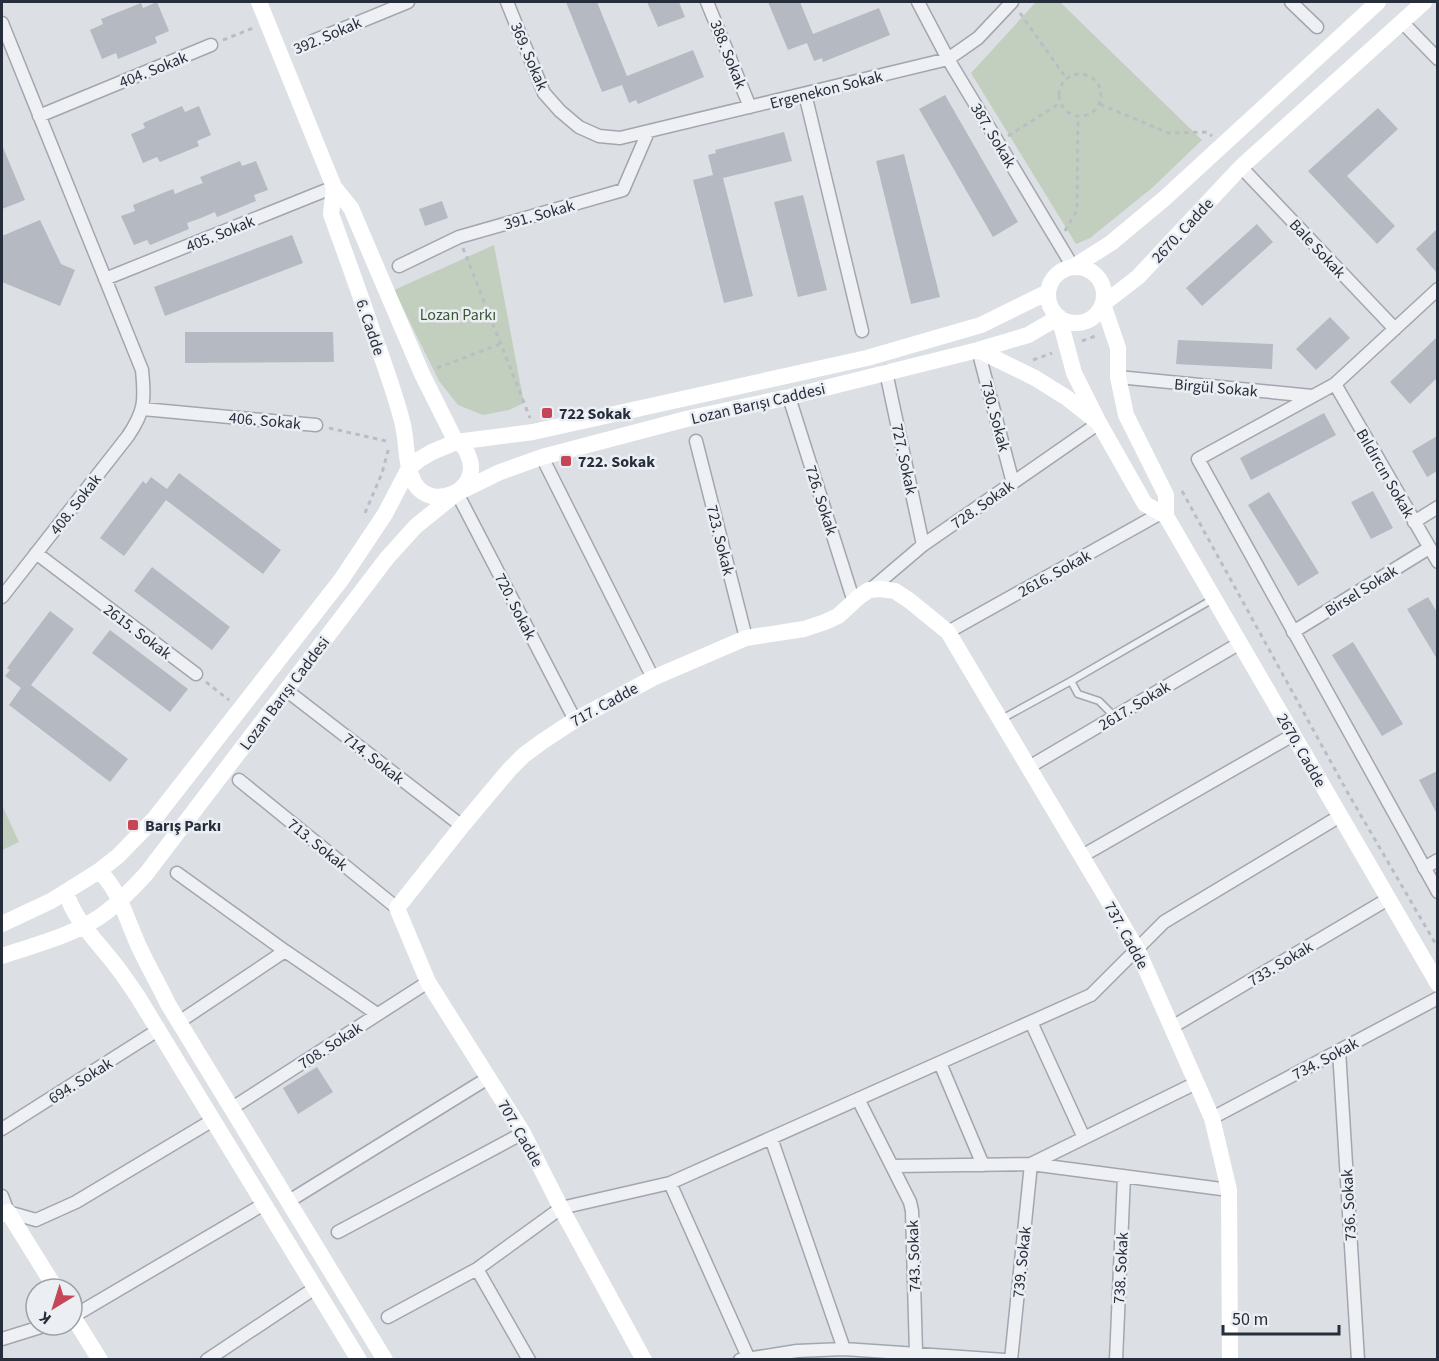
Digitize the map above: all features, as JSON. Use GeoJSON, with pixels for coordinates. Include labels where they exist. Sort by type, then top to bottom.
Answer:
{"type":"FeatureCollection","features":[{"type":"Feature","properties":{"kind":"main road","name":"6. Cadde"},"geometry":{"type":"LineString","coordinates":[[259,2],[334,188],[351,208],[422,374],[456,442]]}},
{"type":"Feature","properties":{"kind":"main road","name":"2670. Cadde"},"geometry":{"type":"LineString","coordinates":[[1073,267],[1111,243],[1165,198],[1378,2]]}},
{"type":"Feature","properties":{"kind":"main road","name":"2670. Cadde"},"geometry":{"type":"LineString","coordinates":[[1163,515],[1166,495],[1126,415],[1118,377],[1118,348],[1103,304],[1138,277],[1241,167],[1424,2]]}},
{"type":"Feature","properties":{"kind":"main road","name":"6. Cadde"},"geometry":{"type":"LineString","coordinates":[[334,188],[331,214],[403,423],[409,468]]}},
{"type":"Feature","properties":{"kind":"main road"},"geometry":{"type":"LineString","coordinates":[[1073,267],[1084,267],[1093,272],[1099,278],[1105,295],[1099,312],[1085,322],[1067,322],[1059,317],[1049,302],[1048,292],[1054,277],[1073,267]]}},
{"type":"Feature","properties":{"kind":"main road","name":"Lozan Barışı Caddesi"},"geometry":{"type":"LineString","coordinates":[[2,924],[66,892],[99,871],[118,856],[155,818],[341,580],[385,514],[409,468],[432,452],[456,442],[533,432],[867,358],[981,325],[1048,292]]}},
{"type":"Feature","properties":{"kind":"main road","name":"2670. Cadde"},"geometry":{"type":"LineString","coordinates":[[1059,317],[1074,373],[1099,423],[1145,504],[1163,515],[1214,599],[1437,984]]}},
{"type":"Feature","properties":{"kind":"main road","name":"Lozan Barışı Caddesi"},"geometry":{"type":"LineString","coordinates":[[409,468],[415,485],[422,491],[430,496],[448,496],[500,472],[542,457],[690,418],[789,397],[978,350],[1028,335],[1059,317]]}},
{"type":"Feature","properties":{"kind":"main road"},"geometry":{"type":"LineString","coordinates":[[978,350],[1035,378],[1067,398],[1099,423]]}},
{"type":"Feature","properties":{"kind":"main road","name":"Lozan Barışı Caddesi"},"geometry":{"type":"LineString","coordinates":[[2,956],[84,926],[105,913],[146,874],[387,558],[416,526],[464,486],[469,478],[470,460],[467,451],[456,442]]}},
{"type":"Feature","properties":{"kind":"main road","name":"717. Cadde"},"geometry":{"type":"LineString","coordinates":[[397,908],[509,770],[524,755],[574,720],[653,678],[746,638],[804,629],[825,622],[838,616],[869,590]]}},
{"type":"Feature","properties":{"kind":"main road","name":"737. Cadde"},"geometry":{"type":"LineString","coordinates":[[869,590],[895,591],[948,632],[1137,949],[1212,1118],[1229,1190],[1230,1359]]}},
{"type":"Feature","properties":{"kind":"main road"},"geometry":{"type":"LineString","coordinates":[[99,871],[115,890],[141,951],[168,1004],[385,1359]]}},
{"type":"Feature","properties":{"kind":"main road"},"geometry":{"type":"LineString","coordinates":[[66,892],[72,908],[84,926],[115,963],[138,997],[359,1359]]}},
{"type":"Feature","properties":{"kind":"main road","name":"707. Cadde"},"geometry":{"type":"LineString","coordinates":[[397,908],[428,982],[523,1133],[561,1209],[644,1359]]}},
{"type":"Feature","properties":{"kind":"main road"},"geometry":{"type":"LineString","coordinates":[[5,1213],[48,1277]]}},
{"type":"Feature","properties":{"kind":"main road"},"geometry":{"type":"LineString","coordinates":[[84,1334],[100,1359]]}},
{"type":"Feature","properties":{"kind":"street","name":"392. Sokak"},"geometry":{"type":"LineString","coordinates":[[313,41],[408,2]]}},
{"type":"Feature","properties":{"kind":"street","name":"369. Sokak"},"geometry":{"type":"LineString","coordinates":[[507,2],[544,93],[579,127],[599,136],[620,138]]}},
{"type":"Feature","properties":{"kind":"street","name":"388. Sokak"},"geometry":{"type":"LineString","coordinates":[[707,2],[750,107]]}},
{"type":"Feature","properties":{"kind":"street","name":"387. Sokak"},"geometry":{"type":"LineString","coordinates":[[918,2],[948,59],[1073,267]]}},
{"type":"Feature","properties":{"kind":"street","name":"Ergenekon Sokak"},"geometry":{"type":"LineString","coordinates":[[620,138],[948,59],[978,38],[1011,2]]}},
{"type":"Feature","properties":{"kind":"street"},"geometry":{"type":"LineString","coordinates":[[1291,2],[1317,27]]}},
{"type":"Feature","properties":{"kind":"street"},"geometry":{"type":"LineString","coordinates":[[1402,22],[1437,59]]}},
{"type":"Feature","properties":{"kind":"street"},"geometry":{"type":"LineString","coordinates":[[2,23],[142,370],[143,409]]}},
{"type":"Feature","properties":{"kind":"street","name":"404. Sokak"},"geometry":{"type":"LineString","coordinates":[[39,116],[211,45]]}},
{"type":"Feature","properties":{"kind":"street"},"geometry":{"type":"LineString","coordinates":[[805,94],[862,331]]}},
{"type":"Feature","properties":{"kind":"street","name":"391. Sokak"},"geometry":{"type":"LineString","coordinates":[[399,266],[459,237],[623,190],[648,132]]}},
{"type":"Feature","properties":{"kind":"street","name":"Bale Sokak"},"geometry":{"type":"LineString","coordinates":[[1241,167],[1395,329]]}},
{"type":"Feature","properties":{"kind":"street","name":"405. Sokak"},"geometry":{"type":"LineString","coordinates":[[105,279],[334,188]]}},
{"type":"Feature","properties":{"kind":"street","name":"Birgül Sokak"},"geometry":{"type":"LineString","coordinates":[[1293,632],[1197,459],[1335,384],[1437,289]]}},
{"type":"Feature","properties":{"kind":"street","name":"730. Sokak"},"geometry":{"type":"LineString","coordinates":[[978,350],[1013,483]]}},
{"type":"Feature","properties":{"kind":"street","name":"727. Sokak"},"geometry":{"type":"LineString","coordinates":[[886,372],[923,545]]}},
{"type":"Feature","properties":{"kind":"street","name":"Birgül Sokak"},"geometry":{"type":"LineString","coordinates":[[1118,377],[1314,396]]}},
{"type":"Feature","properties":{"kind":"street","name":"Bıldırcın Sokak"},"geometry":{"type":"LineString","coordinates":[[1335,384],[1437,562]]}},
{"type":"Feature","properties":{"kind":"street","name":"726. Sokak"},"geometry":{"type":"LineString","coordinates":[[789,397],[854,602]]}},
{"type":"Feature","properties":{"kind":"street","name":"406. Sokak"},"geometry":{"type":"LineString","coordinates":[[143,409],[316,425]]}},
{"type":"Feature","properties":{"kind":"street","name":"408. Sokak"},"geometry":{"type":"LineString","coordinates":[[2,597],[128,436],[138,422],[143,409]]}},
{"type":"Feature","properties":{"kind":"street","name":"728. Sokak"},"geometry":{"type":"LineString","coordinates":[[869,590],[923,545],[1099,423]]}},
{"type":"Feature","properties":{"kind":"street","name":"723. Sokak"},"geometry":{"type":"LineString","coordinates":[[696,441],[746,638]]}},
{"type":"Feature","properties":{"kind":"street"},"geometry":{"type":"LineString","coordinates":[[542,457],[653,678]]}},
{"type":"Feature","properties":{"kind":"street","name":"720. Sokak"},"geometry":{"type":"LineString","coordinates":[[457,492],[574,720]]}},
{"type":"Feature","properties":{"kind":"street"},"geometry":{"type":"LineString","coordinates":[[1414,522],[1437,507]]}},
{"type":"Feature","properties":{"kind":"street","name":"2616. Sokak"},"geometry":{"type":"LineString","coordinates":[[948,632],[1163,515]]}},
{"type":"Feature","properties":{"kind":"street","name":"Birsel Sokak"},"geometry":{"type":"LineString","coordinates":[[1293,632],[1429,548]]}},
{"type":"Feature","properties":{"kind":"street","name":"2615. Sokak"},"geometry":{"type":"LineString","coordinates":[[36,553],[196,674]]}},
{"type":"Feature","properties":{"kind":"street"},"geometry":{"type":"LineString","coordinates":[[1293,632],[1437,892]]}},
{"type":"Feature","properties":{"kind":"street","name":"2617. Sokak"},"geometry":{"type":"LineString","coordinates":[[1029,767],[1240,643]]}},
{"type":"Feature","properties":{"kind":"street","name":"714. Sokak"},"geometry":{"type":"LineString","coordinates":[[286,690],[462,826]]}},
{"type":"Feature","properties":{"kind":"street"},"geometry":{"type":"LineString","coordinates":[[1082,856],[1293,735]]}},
{"type":"Feature","properties":{"kind":"street","name":"713. Sokak"},"geometry":{"type":"LineString","coordinates":[[239,780],[397,908]]}},
{"type":"Feature","properties":{"kind":"street"},"geometry":{"type":"LineString","coordinates":[[388,1317],[477,1269],[561,1209],[670,1184],[1091,995],[1164,922],[1340,816]]}},
{"type":"Feature","properties":{"kind":"street"},"geometry":{"type":"LineString","coordinates":[[1424,867],[1437,860]]}},
{"type":"Feature","properties":{"kind":"street"},"geometry":{"type":"LineString","coordinates":[[177,873],[377,1014]]}},
{"type":"Feature","properties":{"kind":"street","name":"733. Sokak"},"geometry":{"type":"LineString","coordinates":[[1172,1027],[1388,899]]}},
{"type":"Feature","properties":{"kind":"street"},"geometry":{"type":"LineString","coordinates":[[179,1022],[285,951]]}},
{"type":"Feature","properties":{"kind":"street","name":"708. Sokak"},"geometry":{"type":"LineString","coordinates":[[232,1108],[428,982]]}},
{"type":"Feature","properties":{"kind":"street","name":"734. Sokak"},"geometry":{"type":"LineString","coordinates":[[1212,1118],[1437,998]]}},
{"type":"Feature","properties":{"kind":"street"},"geometry":{"type":"LineString","coordinates":[[1030,1022],[1084,1138]]}},
{"type":"Feature","properties":{"kind":"street","name":"694. Sokak"},"geometry":{"type":"LineString","coordinates":[[2,1130],[158,1030]]}},
{"type":"Feature","properties":{"kind":"street","name":"736. Sokak"},"geometry":{"type":"LineString","coordinates":[[1339,1050],[1358,1359]]}},
{"type":"Feature","properties":{"kind":"street"},"geometry":{"type":"LineString","coordinates":[[940,1063],[983,1165]]}},
{"type":"Feature","properties":{"kind":"street"},"geometry":{"type":"LineString","coordinates":[[289,1201],[488,1078]]}},
{"type":"Feature","properties":{"kind":"street"},"geometry":{"type":"LineString","coordinates":[[1031,1164],[1196,1083]]}},
{"type":"Feature","properties":{"kind":"street","name":"743. Sokak"},"geometry":{"type":"LineString","coordinates":[[858,1099],[910,1202],[916,1353]]}},
{"type":"Feature","properties":{"kind":"street"},"geometry":{"type":"LineString","coordinates":[[2,1196],[5,1213],[36,1220],[76,1202],[213,1120]]}},
{"type":"Feature","properties":{"kind":"street"},"geometry":{"type":"LineString","coordinates":[[338,1232],[523,1133]]}},
{"type":"Feature","properties":{"kind":"street"},"geometry":{"type":"LineString","coordinates":[[771,1138],[844,1349]]}},
{"type":"Feature","properties":{"kind":"street"},"geometry":{"type":"LineString","coordinates":[[893,1166],[1031,1164],[1229,1190]]}},
{"type":"Feature","properties":{"kind":"street","name":"739. Sokak"},"geometry":{"type":"LineString","coordinates":[[1011,1359],[1031,1164]]}},
{"type":"Feature","properties":{"kind":"street","name":"738. Sokak"},"geometry":{"type":"LineString","coordinates":[[1116,1359],[1124,1176]]}},
{"type":"Feature","properties":{"kind":"street"},"geometry":{"type":"LineString","coordinates":[[670,1184],[744,1358],[797,1351],[844,1349],[916,1353],[943,1357],[1005,1359]]}},
{"type":"Feature","properties":{"kind":"street"},"geometry":{"type":"LineString","coordinates":[[84,1309],[264,1204]]}},
{"type":"Feature","properties":{"kind":"street"},"geometry":{"type":"LineString","coordinates":[[477,1269],[529,1359]]}},
{"type":"Feature","properties":{"kind":"street"},"geometry":{"type":"LineString","coordinates":[[207,1359],[315,1287]]}},
{"type":"Feature","properties":{"kind":"street"},"geometry":{"type":"LineString","coordinates":[[2,1340],[24,1333]]}},
{"type":"Feature","properties":{"kind":"lane"},"geometry":{"type":"LineString","coordinates":[[1000,720],[1214,599]]}},
{"type":"Feature","properties":{"kind":"lane"},"geometry":{"type":"LineString","coordinates":[[1071,681],[1078,694],[1099,701],[1115,717]]}},
{"type":"Feature","properties":{"kind":"path"},"geometry":{"type":"LineString","coordinates":[[1011,2],[1066,78]]}},
{"type":"Feature","properties":{"kind":"path"},"geometry":{"type":"LineString","coordinates":[[211,45],[267,22]]}},
{"type":"Feature","properties":{"kind":"path"},"geometry":{"type":"LineString","coordinates":[[1072,74],[1087,74],[1098,83],[1101,97],[1099,104],[1090,114],[1078,116],[1069,113],[1060,103],[1059,89],[1066,78],[1072,74]]}},
{"type":"Feature","properties":{"kind":"path"},"geometry":{"type":"LineString","coordinates":[[998,143],[1060,103]]}},
{"type":"Feature","properties":{"kind":"path"},"geometry":{"type":"LineString","coordinates":[[1099,104],[1168,133],[1207,132],[1222,146]]}},
{"type":"Feature","properties":{"kind":"path"},"geometry":{"type":"LineString","coordinates":[[1058,242],[1077,210],[1078,116]]}},
{"type":"Feature","properties":{"kind":"path"},"geometry":{"type":"LineString","coordinates":[[459,237],[530,419]]}},
{"type":"Feature","properties":{"kind":"path"},"geometry":{"type":"LineString","coordinates":[[1077,343],[1098,335]]}},
{"type":"Feature","properties":{"kind":"path"},"geometry":{"type":"LineString","coordinates":[[422,374],[500,344]]}},
{"type":"Feature","properties":{"kind":"path"},"geometry":{"type":"LineString","coordinates":[[1034,353],[1036,359]]}},
{"type":"Feature","properties":{"kind":"path"},"geometry":{"type":"LineString","coordinates":[[1030,361],[1052,353]]}},
{"type":"Feature","properties":{"kind":"path","name":"406. Sokak"},"geometry":{"type":"LineString","coordinates":[[316,425],[386,441]]}},
{"type":"Feature","properties":{"kind":"path"},"geometry":{"type":"LineString","coordinates":[[1180,488],[1348,795],[1437,948]]}},
{"type":"Feature","properties":{"kind":"path"},"geometry":{"type":"LineString","coordinates":[[196,674],[241,708]]}},
{"type":"Feature","properties":{"kind":"green space"},"geometry":{"type":"Polygon","coordinates":[[[1036,2],[1060,2],[1202,140],[1152,188],[1090,238],[1076,244],[971,73],[1036,2]]]}},
{"type":"Feature","properties":{"kind":"green space","name":"Lozan Parkı"},"geometry":{"type":"Polygon","coordinates":[[[494,245],[524,403],[509,410],[483,415],[458,405],[439,381],[394,290],[494,245]]]}},
{"type":"Feature","properties":{"kind":"green space"},"geometry":{"type":"Polygon","coordinates":[[[2,808],[19,842],[2,850],[2,808]]]}},
{"type":"Feature","properties":{"kind":"building"},"geometry":{"type":"Polygon","coordinates":[[[157,2],[169,31],[155,37],[157,43],[118,59],[116,53],[102,59],[90,30],[103,24],[101,19],[141,3],[143,8],[157,2]]]}},
{"type":"Feature","properties":{"kind":"building"},"geometry":{"type":"Polygon","coordinates":[[[566,2],[597,2],[627,76],[693,50],[704,77],[638,104],[636,100],[629,103],[622,85],[602,92],[566,2]]]}},
{"type":"Feature","properties":{"kind":"building"},"geometry":{"type":"Polygon","coordinates":[[[647,2],[679,2],[685,17],[658,27],[647,2]]]}},
{"type":"Feature","properties":{"kind":"building"},"geometry":{"type":"Polygon","coordinates":[[[768,2],[800,2],[813,34],[879,8],[890,35],[823,62],[822,58],[814,61],[807,43],[788,50],[768,2]]]}},
{"type":"Feature","properties":{"kind":"building"},"geometry":{"type":"Polygon","coordinates":[[[945,95],[1018,222],[993,237],[919,109],[945,95]]]}},
{"type":"Feature","properties":{"kind":"building"},"geometry":{"type":"Polygon","coordinates":[[[182,106],[185,112],[199,106],[211,135],[197,141],[199,146],[160,162],[157,157],[143,163],[131,134],[145,128],[143,123],[182,106]]]}},
{"type":"Feature","properties":{"kind":"building"},"geometry":{"type":"Polygon","coordinates":[[[1378,108],[1398,129],[1347,176],[1395,226],[1377,244],[1308,171],[1378,108]]]}},
{"type":"Feature","properties":{"kind":"building"},"geometry":{"type":"Polygon","coordinates":[[[784,132],[792,161],[723,178],[753,296],[724,303],[693,180],[713,175],[708,155],[716,153],[715,150],[784,132]]]}},
{"type":"Feature","properties":{"kind":"building"},"geometry":{"type":"Polygon","coordinates":[[[2,145],[25,200],[2,209],[2,145]]]}},
{"type":"Feature","properties":{"kind":"building"},"geometry":{"type":"Polygon","coordinates":[[[904,154],[940,297],[911,304],[876,161],[904,154]]]}},
{"type":"Feature","properties":{"kind":"building"},"geometry":{"type":"Polygon","coordinates":[[[240,161],[242,166],[256,161],[268,190],[254,195],[256,201],[217,217],[215,212],[187,223],[189,229],[150,245],[147,240],[134,245],[121,216],[135,211],[133,205],[173,189],[175,194],[203,183],[200,177],[240,161]]]}},
{"type":"Feature","properties":{"kind":"building"},"geometry":{"type":"Polygon","coordinates":[[[803,195],[827,290],[798,297],[774,202],[803,195]]]}},
{"type":"Feature","properties":{"kind":"building"},"geometry":{"type":"Polygon","coordinates":[[[442,201],[448,218],[425,226],[419,209],[442,201]]]}},
{"type":"Feature","properties":{"kind":"building"},"geometry":{"type":"Polygon","coordinates":[[[40,220],[61,264],[75,270],[60,306],[2,282],[2,236],[40,220]]]}},
{"type":"Feature","properties":{"kind":"building"},"geometry":{"type":"Polygon","coordinates":[[[1257,224],[1273,242],[1202,306],[1186,288],[1257,224]]]}},
{"type":"Feature","properties":{"kind":"building"},"geometry":{"type":"Polygon","coordinates":[[[1437,229],[1437,273],[1416,249],[1437,229]]]}},
{"type":"Feature","properties":{"kind":"building"},"geometry":{"type":"Polygon","coordinates":[[[292,235],[303,263],[165,316],[154,287],[292,235]]]}},
{"type":"Feature","properties":{"kind":"building"},"geometry":{"type":"Polygon","coordinates":[[[1330,317],[1350,338],[1316,370],[1296,349],[1330,317]]]}},
{"type":"Feature","properties":{"kind":"building"},"geometry":{"type":"Polygon","coordinates":[[[185,332],[333,332],[334,362],[185,363],[185,332]]]}},
{"type":"Feature","properties":{"kind":"building"},"geometry":{"type":"Polygon","coordinates":[[[1437,337],[1437,378],[1410,404],[1390,382],[1437,337]]]}},
{"type":"Feature","properties":{"kind":"building"},"geometry":{"type":"Polygon","coordinates":[[[1178,340],[1273,344],[1272,369],[1176,364],[1178,340]]]}},
{"type":"Feature","properties":{"kind":"building"},"geometry":{"type":"Polygon","coordinates":[[[1324,413],[1336,435],[1251,480],[1240,458],[1324,413]]]}},
{"type":"Feature","properties":{"kind":"building"},"geometry":{"type":"Polygon","coordinates":[[[1437,436],[1437,471],[1427,477],[1412,451],[1437,436]]]}},
{"type":"Feature","properties":{"kind":"building"},"geometry":{"type":"Polygon","coordinates":[[[179,473],[281,550],[263,574],[166,500],[124,556],[100,538],[143,481],[146,484],[151,477],[167,489],[179,473]]]}},
{"type":"Feature","properties":{"kind":"building"},"geometry":{"type":"Polygon","coordinates":[[[1373,491],[1393,528],[1371,539],[1351,502],[1373,491]]]}},
{"type":"Feature","properties":{"kind":"building"},"geometry":{"type":"Polygon","coordinates":[[[1269,492],[1319,573],[1298,586],[1248,505],[1269,492]]]}},
{"type":"Feature","properties":{"kind":"building"},"geometry":{"type":"Polygon","coordinates":[[[152,567],[230,627],[212,650],[134,591],[152,567]]]}},
{"type":"Feature","properties":{"kind":"building"},"geometry":{"type":"Polygon","coordinates":[[[1428,597],[1437,612],[1437,659],[1407,609],[1428,597]]]}},
{"type":"Feature","properties":{"kind":"building"},"geometry":{"type":"Polygon","coordinates":[[[50,611],[74,629],[31,685],[128,759],[110,782],[9,705],[21,688],[5,676],[10,670],[7,668],[50,611]]]}},
{"type":"Feature","properties":{"kind":"building"},"geometry":{"type":"Polygon","coordinates":[[[110,630],[188,689],[170,712],[92,653],[110,630]]]}},
{"type":"Feature","properties":{"kind":"building"},"geometry":{"type":"Polygon","coordinates":[[[1353,642],[1403,724],[1382,736],[1332,655],[1353,642]]]}},
{"type":"Feature","properties":{"kind":"building"},"geometry":{"type":"Polygon","coordinates":[[[1437,771],[1437,814],[1419,780],[1437,771]]]}},
{"type":"Feature","properties":{"kind":"building"},"geometry":{"type":"Polygon","coordinates":[[[317,1067],[333,1092],[298,1114],[283,1088],[317,1067]]]}},
{"type":"Feature","properties":{"kind":"place","name":"722 Sokak"},"geometry":{"type":"Point","coordinates":[547,413]}},
{"type":"Feature","properties":{"kind":"place","name":"722. Sokak"},"geometry":{"type":"Point","coordinates":[566,461]}},
{"type":"Feature","properties":{"kind":"place","name":"Barış Parkı"},"geometry":{"type":"Point","coordinates":[133,825]}}]}
